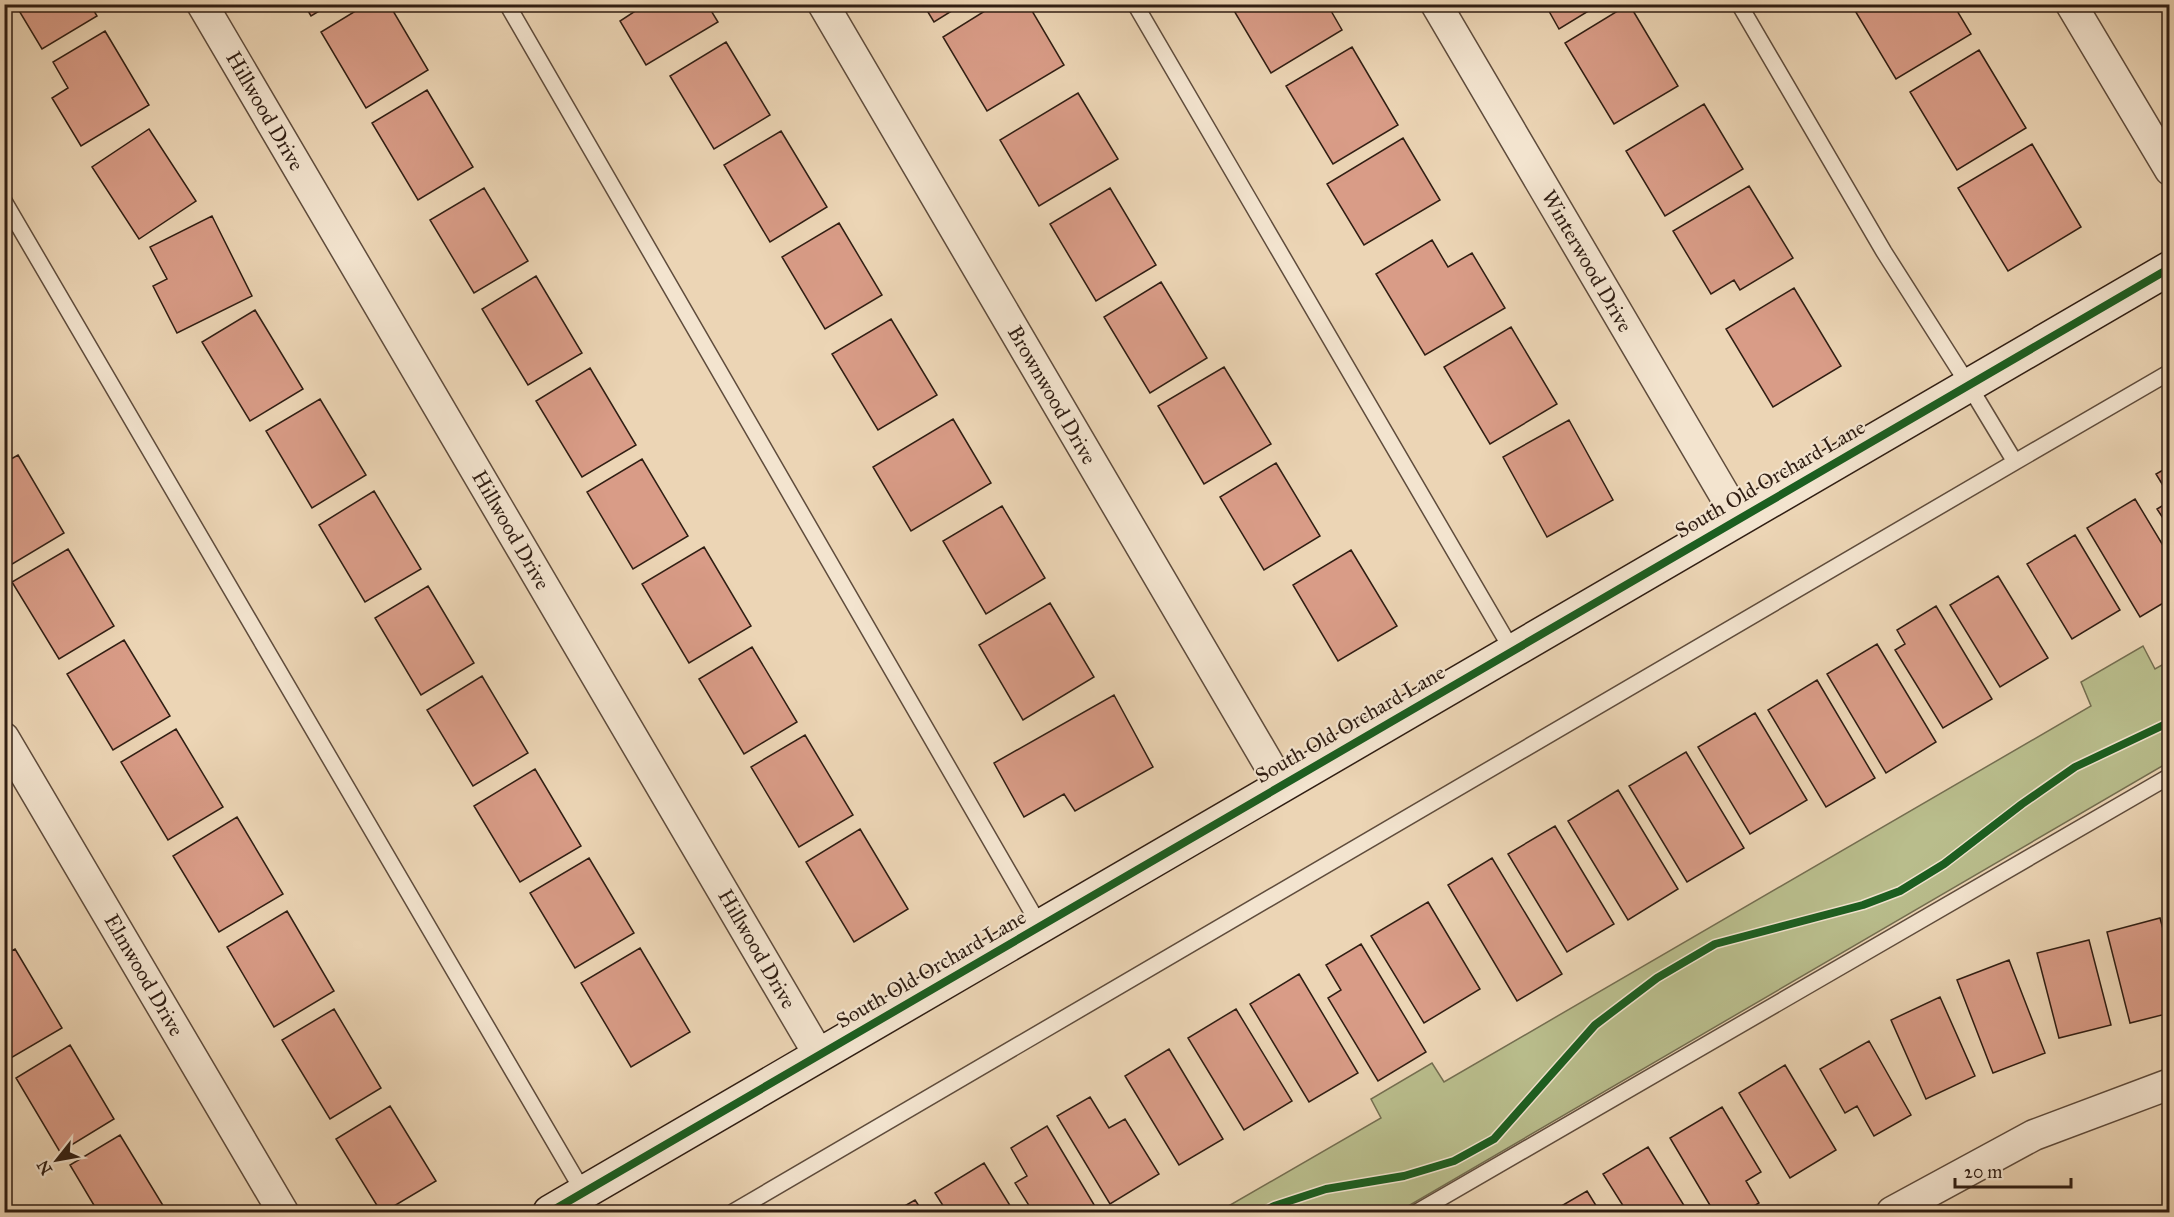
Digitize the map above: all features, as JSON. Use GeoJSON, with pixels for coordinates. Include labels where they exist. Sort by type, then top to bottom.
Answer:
{"type":"FeatureCollection","features":[{"type":"Feature","properties":{"kind":"street","name":"Hillwood Drive"},"geometry":{"type":"LineString","coordinates":[[202,4],[819,1055]]}},
{"type":"Feature","properties":{"kind":"street","name":"Brownwood Drive"},"geometry":{"type":"LineString","coordinates":[[823,4],[1281,785]]}},
{"type":"Feature","properties":{"kind":"street","name":"Winterwood Drive"},"geometry":{"type":"LineString","coordinates":[[1436,4],[1738,518]]}},
{"type":"Feature","properties":{"kind":"street"},"geometry":{"type":"LineString","coordinates":[[2072,4],[2169,170]]}},
{"type":"Feature","properties":{"kind":"street","name":"South Old Orchard Lane"},"geometry":{"type":"LineString","coordinates":[[550,1212],[2169,268]]}},
{"type":"Feature","properties":{"kind":"street","name":"Elmwood Drive"},"geometry":{"type":"LineString","coordinates":[[4,738],[283,1212]]}},
{"type":"Feature","properties":{"kind":"street"},"geometry":{"type":"LineString","coordinates":[[1892,1212],[2034,1134],[2169,1084]]}},
{"type":"Feature","properties":{"kind":"lane"},"geometry":{"type":"LineString","coordinates":[[507,4],[1040,926]]}},
{"type":"Feature","properties":{"kind":"lane"},"geometry":{"type":"LineString","coordinates":[[1135,4],[1512,650]]}},
{"type":"Feature","properties":{"kind":"lane"},"geometry":{"type":"LineString","coordinates":[[1739,4],[1884,252],[2015,462]]}},
{"type":"Feature","properties":{"kind":"lane"},"geometry":{"type":"LineString","coordinates":[[4,201],[584,1193]]}},
{"type":"Feature","properties":{"kind":"lane"},"geometry":{"type":"LineString","coordinates":[[734,1212],[2169,372]]}},
{"type":"Feature","properties":{"kind":"lane"},"geometry":{"type":"LineString","coordinates":[[1417,1212],[2169,776]]}},
{"type":"Feature","properties":{"kind":"green space"},"geometry":{"type":"Polygon","coordinates":[[[2143,646],[2155,669],[2169,661],[2169,762],[1398,1212],[1218,1212],[1381,1118],[1371,1099],[1432,1063],[1444,1082],[2091,706],[2081,682],[2143,646]]]}},
{"type":"Feature","properties":{"kind":"building"},"geometry":{"type":"Polygon","coordinates":[[[15,4],[90,4],[97,16],[42,49],[15,4]]]}},
{"type":"Feature","properties":{"kind":"building"},"geometry":{"type":"Polygon","coordinates":[[[304,4],[331,4],[311,16],[304,4]]]}},
{"type":"Feature","properties":{"kind":"building"},"geometry":{"type":"Polygon","coordinates":[[[367,4],[389,4],[428,70],[366,108],[321,32],[367,4]]]}},
{"type":"Feature","properties":{"kind":"building"},"geometry":{"type":"Polygon","coordinates":[[[634,4],[707,4],[718,22],[646,65],[620,21],[637,10],[634,4]]]}},
{"type":"Feature","properties":{"kind":"building"},"geometry":{"type":"Polygon","coordinates":[[[923,4],[963,4],[934,22],[923,4]]]}},
{"type":"Feature","properties":{"kind":"building"},"geometry":{"type":"Polygon","coordinates":[[[996,4],[1028,4],[1064,65],[987,111],[943,37],[996,4]]]}},
{"type":"Feature","properties":{"kind":"building"},"geometry":{"type":"Polygon","coordinates":[[[1230,4],[1327,4],[1342,30],[1271,73],[1230,4]]]}},
{"type":"Feature","properties":{"kind":"building"},"geometry":{"type":"Polygon","coordinates":[[[1545,4],[1600,4],[1559,29],[1545,4]]]}},
{"type":"Feature","properties":{"kind":"building"},"geometry":{"type":"Polygon","coordinates":[[[1629,4],[1678,86],[1614,124],[1565,43],[1629,4]]]}},
{"type":"Feature","properties":{"kind":"building"},"geometry":{"type":"Polygon","coordinates":[[[1851,4],[1953,4],[1971,34],[1896,79],[1851,4]]]}},
{"type":"Feature","properties":{"kind":"building"},"geometry":{"type":"Polygon","coordinates":[[[105,31],[149,105],[81,146],[52,98],[68,88],[53,62],[105,31]]]}},
{"type":"Feature","properties":{"kind":"building"},"geometry":{"type":"Polygon","coordinates":[[[726,42],[770,115],[714,149],[670,76],[726,42]]]}},
{"type":"Feature","properties":{"kind":"building"},"geometry":{"type":"Polygon","coordinates":[[[1352,47],[1398,125],[1333,164],[1286,86],[1352,47]]]}},
{"type":"Feature","properties":{"kind":"building"},"geometry":{"type":"Polygon","coordinates":[[[1979,50],[2026,128],[1957,170],[1910,92],[1979,50]]]}},
{"type":"Feature","properties":{"kind":"building"},"geometry":{"type":"Polygon","coordinates":[[[427,90],[473,167],[418,200],[372,123],[427,90]]]}},
{"type":"Feature","properties":{"kind":"building"},"geometry":{"type":"Polygon","coordinates":[[[1078,93],[1118,159],[1039,206],[1000,140],[1078,93]]]}},
{"type":"Feature","properties":{"kind":"building"},"geometry":{"type":"Polygon","coordinates":[[[1704,104],[1743,169],[1665,216],[1626,151],[1704,104]]]}},
{"type":"Feature","properties":{"kind":"building"},"geometry":{"type":"Polygon","coordinates":[[[149,129],[196,201],[139,239],[92,167],[149,129]]]}},
{"type":"Feature","properties":{"kind":"building"},"geometry":{"type":"Polygon","coordinates":[[[781,131],[827,207],[770,242],[724,165],[781,131]]]}},
{"type":"Feature","properties":{"kind":"building"},"geometry":{"type":"Polygon","coordinates":[[[1403,138],[1440,200],[1364,245],[1327,184],[1403,138]]]}},
{"type":"Feature","properties":{"kind":"building"},"geometry":{"type":"Polygon","coordinates":[[[2032,144],[2081,227],[2008,271],[1958,188],[2032,144]]]}},
{"type":"Feature","properties":{"kind":"building"},"geometry":{"type":"Polygon","coordinates":[[[1749,186],[1793,258],[1740,290],[1734,280],[1711,294],[1673,231],[1749,186]]]}},
{"type":"Feature","properties":{"kind":"building"},"geometry":{"type":"Polygon","coordinates":[[[484,188],[528,261],[474,293],[430,220],[484,188]]]}},
{"type":"Feature","properties":{"kind":"building"},"geometry":{"type":"Polygon","coordinates":[[[1110,188],[1156,265],[1096,301],[1050,224],[1110,188]]]}},
{"type":"Feature","properties":{"kind":"building"},"geometry":{"type":"Polygon","coordinates":[[[212,216],[252,296],[177,333],[153,286],[167,279],[150,247],[212,216]]]}},
{"type":"Feature","properties":{"kind":"building"},"geometry":{"type":"Polygon","coordinates":[[[839,223],[882,295],[825,329],[782,257],[839,223]]]}},
{"type":"Feature","properties":{"kind":"building"},"geometry":{"type":"Polygon","coordinates":[[[1432,240],[1448,267],[1472,253],[1505,308],[1425,355],[1376,274],[1432,240]]]}},
{"type":"Feature","properties":{"kind":"building"},"geometry":{"type":"Polygon","coordinates":[[[536,276],[582,353],[528,385],[482,309],[536,276]]]}},
{"type":"Feature","properties":{"kind":"building"},"geometry":{"type":"Polygon","coordinates":[[[1161,282],[1207,358],[1150,393],[1104,317],[1161,282]]]}},
{"type":"Feature","properties":{"kind":"building"},"geometry":{"type":"Polygon","coordinates":[[[1794,288],[1841,366],[1773,407],[1726,329],[1794,288]]]}},
{"type":"Feature","properties":{"kind":"building"},"geometry":{"type":"Polygon","coordinates":[[[255,310],[303,389],[250,421],[202,342],[255,310]]]}},
{"type":"Feature","properties":{"kind":"building"},"geometry":{"type":"Polygon","coordinates":[[[891,319],[937,395],[878,430],[832,354],[891,319]]]}},
{"type":"Feature","properties":{"kind":"building"},"geometry":{"type":"Polygon","coordinates":[[[1511,327],[1557,404],[1490,444],[1444,367],[1511,327]]]}},
{"type":"Feature","properties":{"kind":"building"},"geometry":{"type":"Polygon","coordinates":[[[1224,367],[1271,444],[1204,484],[1158,406],[1224,367]]]}},
{"type":"Feature","properties":{"kind":"building"},"geometry":{"type":"Polygon","coordinates":[[[590,368],[636,445],[582,477],[536,401],[590,368]]]}},
{"type":"Feature","properties":{"kind":"building"},"geometry":{"type":"Polygon","coordinates":[[[320,399],[366,475],[312,508],[266,431],[320,399]]]}},
{"type":"Feature","properties":{"kind":"building"},"geometry":{"type":"Polygon","coordinates":[[[953,419],[991,483],[911,531],[873,467],[953,419]]]}},
{"type":"Feature","properties":{"kind":"building"},"geometry":{"type":"Polygon","coordinates":[[[1569,420],[1613,500],[1547,537],[1503,457],[1569,420]]]}},
{"type":"Feature","properties":{"kind":"building"},"geometry":{"type":"Polygon","coordinates":[[[18,455],[64,533],[4,569],[4,463],[18,455]]]}},
{"type":"Feature","properties":{"kind":"building"},"geometry":{"type":"Polygon","coordinates":[[[642,459],[688,536],[633,569],[587,492],[642,459]]]}},
{"type":"Feature","properties":{"kind":"building"},"geometry":{"type":"Polygon","coordinates":[[[1276,463],[1320,536],[1264,570],[1220,497],[1276,463]]]}},
{"type":"Feature","properties":{"kind":"building"},"geometry":{"type":"Polygon","coordinates":[[[2170,466],[2170,497],[2156,474],[2170,466]]]}},
{"type":"Feature","properties":{"kind":"building"},"geometry":{"type":"Polygon","coordinates":[[[374,491],[421,569],[365,602],[319,525],[374,491]]]}},
{"type":"Feature","properties":{"kind":"building"},"geometry":{"type":"Polygon","coordinates":[[[2135,499],[2170,557],[2170,599],[2140,617],[2087,528],[2135,499]]]}},
{"type":"Feature","properties":{"kind":"building"},"geometry":{"type":"Polygon","coordinates":[[[2170,501],[2170,529],[2157,509],[2170,501]]]}},
{"type":"Feature","properties":{"kind":"building"},"geometry":{"type":"Polygon","coordinates":[[[1002,506],[1045,578],[986,614],[943,541],[1002,506]]]}},
{"type":"Feature","properties":{"kind":"building"},"geometry":{"type":"Polygon","coordinates":[[[2075,535],[2120,610],[2072,639],[2027,564],[2075,535]]]}},
{"type":"Feature","properties":{"kind":"building"},"geometry":{"type":"Polygon","coordinates":[[[704,547],[751,626],[689,663],[642,584],[704,547]]]}},
{"type":"Feature","properties":{"kind":"building"},"geometry":{"type":"Polygon","coordinates":[[[68,549],[114,626],[59,659],[12,582],[68,549]]]}},
{"type":"Feature","properties":{"kind":"building"},"geometry":{"type":"Polygon","coordinates":[[[1351,550],[1397,626],[1338,661],[1293,585],[1351,550]]]}},
{"type":"Feature","properties":{"kind":"building"},"geometry":{"type":"Polygon","coordinates":[[[1998,576],[2048,658],[2000,687],[1950,605],[1998,576]]]}},
{"type":"Feature","properties":{"kind":"building"},"geometry":{"type":"Polygon","coordinates":[[[428,586],[474,663],[421,695],[375,618],[428,586]]]}},
{"type":"Feature","properties":{"kind":"building"},"geometry":{"type":"Polygon","coordinates":[[[1050,603],[1094,677],[1023,720],[979,645],[1050,603]]]}},
{"type":"Feature","properties":{"kind":"building"},"geometry":{"type":"Polygon","coordinates":[[[1936,606],[1992,699],[1943,728],[1895,650],[1905,644],[1897,630],[1936,606]]]}},
{"type":"Feature","properties":{"kind":"building"},"geometry":{"type":"Polygon","coordinates":[[[124,640],[170,716],[113,750],[67,674],[124,640]]]}},
{"type":"Feature","properties":{"kind":"building"},"geometry":{"type":"Polygon","coordinates":[[[1877,644],[1936,742],[1886,773],[1827,674],[1877,644]]]}},
{"type":"Feature","properties":{"kind":"building"},"geometry":{"type":"Polygon","coordinates":[[[752,647],[797,722],[744,754],[699,679],[752,647]]]}},
{"type":"Feature","properties":{"kind":"building"},"geometry":{"type":"Polygon","coordinates":[[[482,676],[528,753],[473,786],[427,710],[482,676]]]}},
{"type":"Feature","properties":{"kind":"building"},"geometry":{"type":"Polygon","coordinates":[[[1817,680],[1875,778],[1826,807],[1768,710],[1817,680]]]}},
{"type":"Feature","properties":{"kind":"building"},"geometry":{"type":"Polygon","coordinates":[[[1114,695],[1153,767],[1075,811],[1064,794],[1024,817],[994,763],[1114,695]]]}},
{"type":"Feature","properties":{"kind":"building"},"geometry":{"type":"Polygon","coordinates":[[[1755,713],[1807,800],[1750,834],[1698,747],[1755,713]]]}},
{"type":"Feature","properties":{"kind":"building"},"geometry":{"type":"Polygon","coordinates":[[[176,729],[223,807],[168,840],[121,762],[176,729]]]}},
{"type":"Feature","properties":{"kind":"building"},"geometry":{"type":"Polygon","coordinates":[[[805,735],[853,815],[799,847],[751,767],[805,735]]]}},
{"type":"Feature","properties":{"kind":"building"},"geometry":{"type":"Polygon","coordinates":[[[1686,752],[1744,848],[1687,882],[1629,786],[1686,752]]]}},
{"type":"Feature","properties":{"kind":"building"},"geometry":{"type":"Polygon","coordinates":[[[535,769],[581,846],[520,882],[474,806],[535,769]]]}},
{"type":"Feature","properties":{"kind":"building"},"geometry":{"type":"Polygon","coordinates":[[[1618,790],[1678,889],[1628,920],[1568,821],[1618,790]]]}},
{"type":"Feature","properties":{"kind":"building"},"geometry":{"type":"Polygon","coordinates":[[[237,817],[283,894],[219,932],[173,856],[237,817]]]}},
{"type":"Feature","properties":{"kind":"building"},"geometry":{"type":"Polygon","coordinates":[[[1555,826],[1614,924],[1567,952],[1508,854],[1555,826]]]}},
{"type":"Feature","properties":{"kind":"building"},"geometry":{"type":"Polygon","coordinates":[[[860,829],[908,909],[854,942],[806,862],[860,829]]]}},
{"type":"Feature","properties":{"kind":"building"},"geometry":{"type":"Polygon","coordinates":[[[589,858],[634,933],[575,968],[530,893],[589,858]]]}},
{"type":"Feature","properties":{"kind":"building"},"geometry":{"type":"Polygon","coordinates":[[[1492,858],[1562,974],[1517,1001],[1448,885],[1492,858]]]}},
{"type":"Feature","properties":{"kind":"building"},"geometry":{"type":"Polygon","coordinates":[[[1428,902],[1480,989],[1424,1023],[1371,936],[1428,902]]]}},
{"type":"Feature","properties":{"kind":"building"},"geometry":{"type":"Polygon","coordinates":[[[287,911],[334,991],[274,1027],[227,947],[287,911]]]}},
{"type":"Feature","properties":{"kind":"building"},"geometry":{"type":"Polygon","coordinates":[[[2160,918],[2170,955],[2170,1013],[2130,1023],[2107,932],[2160,918]]]}},
{"type":"Feature","properties":{"kind":"building"},"geometry":{"type":"Polygon","coordinates":[[[2089,940],[2111,1025],[2059,1038],[2037,953],[2089,940]]]}},
{"type":"Feature","properties":{"kind":"building"},"geometry":{"type":"Polygon","coordinates":[[[1361,944],[1426,1052],[1378,1081],[1328,998],[1341,990],[1326,965],[1361,944]]]}},
{"type":"Feature","properties":{"kind":"building"},"geometry":{"type":"Polygon","coordinates":[[[640,948],[690,1032],[631,1067],[581,983],[640,948]]]}},
{"type":"Feature","properties":{"kind":"building"},"geometry":{"type":"Polygon","coordinates":[[[15,949],[62,1028],[4,1062],[4,955],[15,949]]]}},
{"type":"Feature","properties":{"kind":"building"},"geometry":{"type":"Polygon","coordinates":[[[2009,960],[2045,1053],[1993,1073],[1957,980],[2009,960]]]}},
{"type":"Feature","properties":{"kind":"building"},"geometry":{"type":"Polygon","coordinates":[[[1299,974],[1358,1073],[1309,1102],[1250,1004],[1299,974]]]}},
{"type":"Feature","properties":{"kind":"building"},"geometry":{"type":"Polygon","coordinates":[[[1940,997],[1975,1076],[1926,1099],[1891,1020],[1940,997]]]}},
{"type":"Feature","properties":{"kind":"building"},"geometry":{"type":"Polygon","coordinates":[[[334,1009],[381,1088],[330,1119],[282,1040],[334,1009]]]}},
{"type":"Feature","properties":{"kind":"building"},"geometry":{"type":"Polygon","coordinates":[[[1236,1009],[1292,1101],[1244,1130],[1188,1038],[1236,1009]]]}},
{"type":"Feature","properties":{"kind":"building"},"geometry":{"type":"Polygon","coordinates":[[[1869,1041],[1911,1115],[1874,1136],[1857,1106],[1845,1113],[1820,1069],[1869,1041]]]}},
{"type":"Feature","properties":{"kind":"building"},"geometry":{"type":"Polygon","coordinates":[[[70,1045],[114,1119],[60,1152],[16,1078],[70,1045]]]}},
{"type":"Feature","properties":{"kind":"building"},"geometry":{"type":"Polygon","coordinates":[[[1169,1049],[1223,1139],[1179,1165],[1125,1076],[1169,1049]]]}},
{"type":"Feature","properties":{"kind":"building"},"geometry":{"type":"Polygon","coordinates":[[[1785,1065],[1836,1150],[1790,1178],[1739,1093],[1785,1065]]]}},
{"type":"Feature","properties":{"kind":"building"},"geometry":{"type":"Polygon","coordinates":[[[1090,1097],[1109,1128],[1125,1119],[1159,1174],[1110,1204],[1057,1116],[1090,1097]]]}},
{"type":"Feature","properties":{"kind":"building"},"geometry":{"type":"Polygon","coordinates":[[[390,1106],[436,1181],[381,1212],[336,1139],[390,1106]]]}},
{"type":"Feature","properties":{"kind":"building"},"geometry":{"type":"Polygon","coordinates":[[[1722,1107],[1761,1172],[1746,1181],[1759,1203],[1744,1212],[1714,1212],[1670,1138],[1722,1107]]]}},
{"type":"Feature","properties":{"kind":"building"},"geometry":{"type":"Polygon","coordinates":[[[1047,1126],[1096,1208],[1089,1212],[1033,1212],[1015,1183],[1027,1176],[1011,1148],[1047,1126]]]}},
{"type":"Feature","properties":{"kind":"building"},"geometry":{"type":"Polygon","coordinates":[[[120,1135],[167,1212],[98,1212],[70,1165],[120,1135]]]}},
{"type":"Feature","properties":{"kind":"building"},"geometry":{"type":"Polygon","coordinates":[[[1648,1147],[1688,1212],[1627,1212],[1603,1174],[1648,1147]]]}},
{"type":"Feature","properties":{"kind":"building"},"geometry":{"type":"Polygon","coordinates":[[[984,1163],[1014,1212],[947,1212],[935,1193],[984,1163]]]}},
{"type":"Feature","properties":{"kind":"building"},"geometry":{"type":"Polygon","coordinates":[[[1587,1191],[1600,1212],[1551,1212],[1587,1191]]]}},
{"type":"Feature","properties":{"kind":"building"},"geometry":{"type":"Polygon","coordinates":[[[915,1200],[923,1212],[894,1212],[915,1200]]]}},
{"type":"Feature","properties":{"kind":"cycle path"},"geometry":{"type":"LineString","coordinates":[[550,1212],[2170,268]]}},
{"type":"Feature","properties":{"kind":"cycle path"},"geometry":{"type":"LineString","coordinates":[[1263,1212],[1274,1206],[1326,1189],[1404,1176],[1454,1161],[1494,1139],[1595,1025],[1657,978],[1715,944],[1863,905],[1900,891],[1944,864],[2022,804],[2075,767],[2170,722]]}}]}
